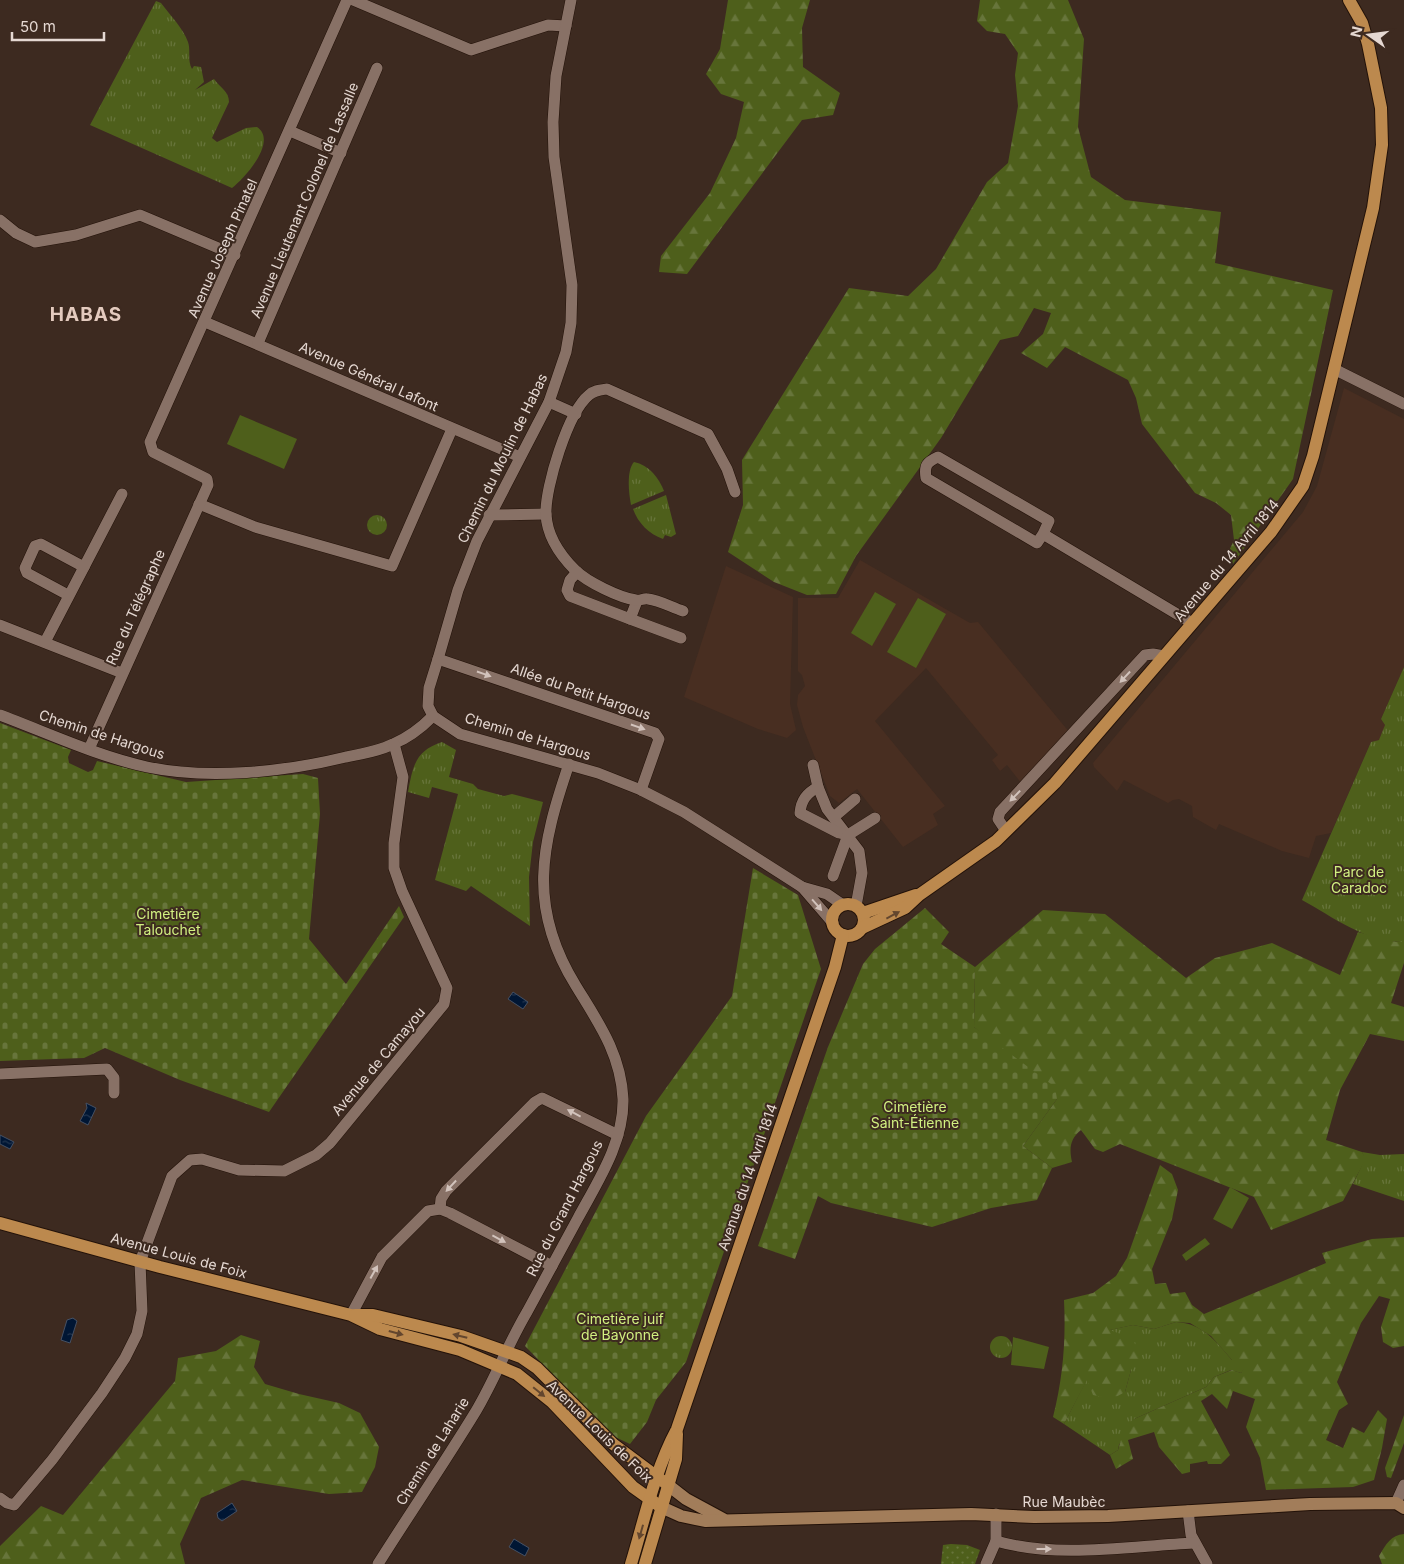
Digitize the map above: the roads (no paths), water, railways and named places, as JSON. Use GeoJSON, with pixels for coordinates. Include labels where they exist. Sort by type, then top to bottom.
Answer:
{"type":"FeatureCollection","features":[{"type":"Feature","properties":{"kind":"main road","name":"Avenue du 14 Avril 1814"},"geometry":{"type":"LineString","coordinates":[[862,928],[905,908],[918,894],[1006,832],[1077,760],[1271,532],[1303,486],[1373,208],[1382,145],[1381,108],[1368,44],[1362,23],[1349,0]]}},
{"type":"Feature","properties":{"kind":"main road","name":"Avenue du 14 Avril 1814"},"geometry":{"type":"LineString","coordinates":[[860,909],[918,894]]}},
{"type":"Feature","properties":{"kind":"main road"},"geometry":{"type":"LineString","coordinates":[[843,904],[860,909],[862,928],[854,935],[843,935],[836,930],[833,923],[833,914],[843,904]]}},
{"type":"Feature","properties":{"kind":"main road","name":"Avenue du 14 Avril 1814"},"geometry":{"type":"LineString","coordinates":[[631,1564],[663,1455],[677,1429],[835,967],[843,935]]}},
{"type":"Feature","properties":{"kind":"main road","name":"Avenue Louis de Foix"},"geometry":{"type":"LineString","coordinates":[[0,1223],[140,1262],[351,1315],[380,1329],[460,1350],[517,1374],[552,1402],[633,1487],[662,1507]]}},
{"type":"Feature","properties":{"kind":"main road","name":"Avenue Louis de Foix"},"geometry":{"type":"LineString","coordinates":[[351,1315],[374,1315],[461,1336],[506,1350],[537,1368],[613,1444],[668,1485]]}},
{"type":"Feature","properties":{"kind":"main road","name":"Avenue du 14 Avril 1814"},"geometry":{"type":"LineString","coordinates":[[645,1564],[676,1459],[677,1429]]}},
{"type":"Feature","properties":{"kind":"main road","name":"Rue Maubèc"},"geometry":{"type":"LineString","coordinates":[[668,1485],[686,1499],[723,1519]]}},
{"type":"Feature","properties":{"kind":"main road","name":"Rue Maubèc"},"geometry":{"type":"LineString","coordinates":[[662,1507],[688,1518],[704,1520],[996,1514],[1034,1517],[1089,1516],[1310,1504],[1400,1506]]}},
{"type":"Feature","properties":{"kind":"street","name":"Avenue Joseph Pinatel"},"geometry":{"type":"LineString","coordinates":[[206,479],[153,452],[150,442],[235,255],[347,0]]}},
{"type":"Feature","properties":{"kind":"street"},"geometry":{"type":"LineString","coordinates":[[354,0],[471,50],[548,26],[566,26]]}},
{"type":"Feature","properties":{"kind":"street","name":"Chemin du Moulin de Habas"},"geometry":{"type":"LineString","coordinates":[[434,716],[428,706],[429,688],[458,590],[489,515],[549,402],[564,363],[572,315],[570,272],[553,137],[555,83],[571,0]]}},
{"type":"Feature","properties":{"kind":"street","name":"Avenue Lieutenant Colonel de Lassalle"},"geometry":{"type":"LineString","coordinates":[[258,343],[377,68]]}},
{"type":"Feature","properties":{"kind":"street"},"geometry":{"type":"LineString","coordinates":[[290,131],[341,154]]}},
{"type":"Feature","properties":{"kind":"street"},"geometry":{"type":"LineString","coordinates":[[0,220],[16,233],[35,242],[76,235],[140,215],[235,255]]}},
{"type":"Feature","properties":{"kind":"street","name":"Avenue Général Lafont"},"geometry":{"type":"LineString","coordinates":[[205,322],[258,343],[520,457]]}},
{"type":"Feature","properties":{"kind":"street"},"geometry":{"type":"LineString","coordinates":[[1334,369],[1404,404]]}},
{"type":"Feature","properties":{"kind":"street"},"geometry":{"type":"LineString","coordinates":[[683,611],[648,599],[637,601],[600,586],[577,572],[555,545],[549,532],[546,514],[557,454],[576,414],[588,396],[597,390],[607,389],[708,434],[728,469],[735,492]]}},
{"type":"Feature","properties":{"kind":"street"},"geometry":{"type":"LineString","coordinates":[[549,402],[576,414]]}},
{"type":"Feature","properties":{"kind":"street"},"geometry":{"type":"LineString","coordinates":[[199,504],[255,528],[392,566],[452,429]]}},
{"type":"Feature","properties":{"kind":"street"},"geometry":{"type":"LineString","coordinates":[[938,457],[1049,521],[1043,534],[1037,543],[926,478],[925,468],[928,462],[938,457]]}},
{"type":"Feature","properties":{"kind":"street","name":"Rue du Télégraphe"},"geometry":{"type":"LineString","coordinates":[[89,749],[208,485],[206,479]]}},
{"type":"Feature","properties":{"kind":"street"},"geometry":{"type":"LineString","coordinates":[[45,642],[122,494]]}},
{"type":"Feature","properties":{"kind":"street"},"geometry":{"type":"LineString","coordinates":[[489,515],[546,514]]}},
{"type":"Feature","properties":{"kind":"street"},"geometry":{"type":"LineString","coordinates":[[1043,534],[1192,623]]}},
{"type":"Feature","properties":{"kind":"street"},"geometry":{"type":"LineString","coordinates":[[68,595],[27,573],[25,568],[35,546],[41,544],[84,567]]}},
{"type":"Feature","properties":{"kind":"street"},"geometry":{"type":"LineString","coordinates":[[577,572],[570,580],[567,590],[570,596],[681,638]]}},
{"type":"Feature","properties":{"kind":"street"},"geometry":{"type":"LineString","coordinates":[[630,619],[637,601]]}},
{"type":"Feature","properties":{"kind":"street"},"geometry":{"type":"LineString","coordinates":[[0,625],[122,673]]}},
{"type":"Feature","properties":{"kind":"street"},"geometry":{"type":"LineString","coordinates":[[1006,832],[998,819],[1000,812],[1145,655],[1164,656]]}},
{"type":"Feature","properties":{"kind":"street","name":"Allée du Petit Hargous"},"geometry":{"type":"LineString","coordinates":[[438,658],[655,733],[659,739],[641,790]]}},
{"type":"Feature","properties":{"kind":"street","name":"Chemin de Hargous"},"geometry":{"type":"LineString","coordinates":[[0,715],[89,749],[145,766],[168,771],[208,772],[258,771],[306,766],[394,744],[420,728],[434,716],[460,734],[569,764],[641,790],[684,812],[802,887],[827,894],[843,904]]}},
{"type":"Feature","properties":{"kind":"street","name":"Avenue de Camayou"},"geometry":{"type":"LineString","coordinates":[[140,1262],[172,1176],[181,1166],[190,1160],[202,1159],[239,1170],[260,1172],[284,1171],[304,1162],[330,1142],[444,1004],[447,988],[402,891],[394,868],[394,843],[403,777],[394,744]]}},
{"type":"Feature","properties":{"kind":"street","name":"Rue du Grand Hargous"},"geometry":{"type":"LineString","coordinates":[[506,1350],[598,1181],[622,1122],[623,1099],[617,1062],[602,1026],[562,962],[550,932],[545,908],[543,883],[547,835],[569,764]]}},
{"type":"Feature","properties":{"kind":"street"},"geometry":{"type":"LineString","coordinates":[[813,764],[818,787],[827,809],[859,851],[862,863],[860,909]]}},
{"type":"Feature","properties":{"kind":"street"},"geometry":{"type":"LineString","coordinates":[[818,787],[809,792],[800,803],[800,813],[840,833],[848,835]]}},
{"type":"Feature","properties":{"kind":"street"},"geometry":{"type":"LineString","coordinates":[[834,816],[855,799]]}},
{"type":"Feature","properties":{"kind":"street"},"geometry":{"type":"LineString","coordinates":[[833,876],[848,835],[875,818]]}},
{"type":"Feature","properties":{"kind":"street","name":"Chemin de Hargous"},"geometry":{"type":"LineString","coordinates":[[802,887],[833,923]]}},
{"type":"Feature","properties":{"kind":"street"},"geometry":{"type":"LineString","coordinates":[[0,1074],[107,1069],[114,1078],[114,1093]]}},
{"type":"Feature","properties":{"kind":"street"},"geometry":{"type":"LineString","coordinates":[[440,1209],[441,1199],[446,1191],[510,1126],[542,1098],[618,1135]]}},
{"type":"Feature","properties":{"kind":"street"},"geometry":{"type":"LineString","coordinates":[[351,1315],[382,1257],[428,1211],[440,1209],[552,1266]]}},
{"type":"Feature","properties":{"kind":"street"},"geometry":{"type":"LineString","coordinates":[[0,1498],[7,1503],[14,1504],[52,1460],[102,1393],[125,1358],[136,1334],[142,1311],[140,1262]]}},
{"type":"Feature","properties":{"kind":"street","name":"Chemin de Laharie"},"geometry":{"type":"LineString","coordinates":[[378,1564],[477,1409],[506,1350]]}},
{"type":"Feature","properties":{"kind":"street"},"geometry":{"type":"LineString","coordinates":[[1400,1506],[1404,1484]]}},
{"type":"Feature","properties":{"kind":"street"},"geometry":{"type":"LineString","coordinates":[[1188,1511],[1191,1535],[1207,1564]]}},
{"type":"Feature","properties":{"kind":"street"},"geometry":{"type":"LineString","coordinates":[[986,1564],[996,1542],[996,1514]]}},
{"type":"Feature","properties":{"kind":"street"},"geometry":{"type":"LineString","coordinates":[[996,1542],[1023,1549],[1100,1548],[1194,1543]]}},
{"type":"Feature","properties":{"kind":"water"},"geometry":{"type":"Polygon","coordinates":[[[513,992],[528,1002],[523,1009],[508,999],[513,992]]]}},
{"type":"Feature","properties":{"kind":"water"},"geometry":{"type":"Polygon","coordinates":[[[86,1103],[96,1108],[88,1125],[80,1121],[87,1108],[86,1103]]]}},
{"type":"Feature","properties":{"kind":"water"},"geometry":{"type":"Polygon","coordinates":[[[0,1135],[14,1142],[10,1149],[0,1144],[0,1135]]]}},
{"type":"Feature","properties":{"kind":"water"},"geometry":{"type":"Polygon","coordinates":[[[73,1318],[77,1321],[70,1343],[61,1340],[67,1320],[73,1318]]]}},
{"type":"Feature","properties":{"kind":"water"},"geometry":{"type":"Polygon","coordinates":[[[232,1503],[237,1511],[222,1521],[218,1518],[217,1513],[232,1503]]]}},
{"type":"Feature","properties":{"kind":"water"},"geometry":{"type":"Polygon","coordinates":[[[514,1539],[529,1548],[525,1556],[509,1547],[514,1539]]]}},
{"type":"Feature","properties":{"kind":"district","name":"HABAS"},"geometry":{"type":"Point","coordinates":[86,314]}},
{"type":"Feature","properties":{"kind":"park label","name":"Parc de Caradoc"},"geometry":{"type":"Point","coordinates":[1359,880]}},
{"type":"Feature","properties":{"kind":"park label","name":"Cimetière Talouchet"},"geometry":{"type":"Point","coordinates":[168,922]}},
{"type":"Feature","properties":{"kind":"park label","name":"Cimetière Saint-Étienne"},"geometry":{"type":"Point","coordinates":[915,1114]}},
{"type":"Feature","properties":{"kind":"park label","name":"Cimetière juif de Bayonne"},"geometry":{"type":"Point","coordinates":[620,1326]}}]}
